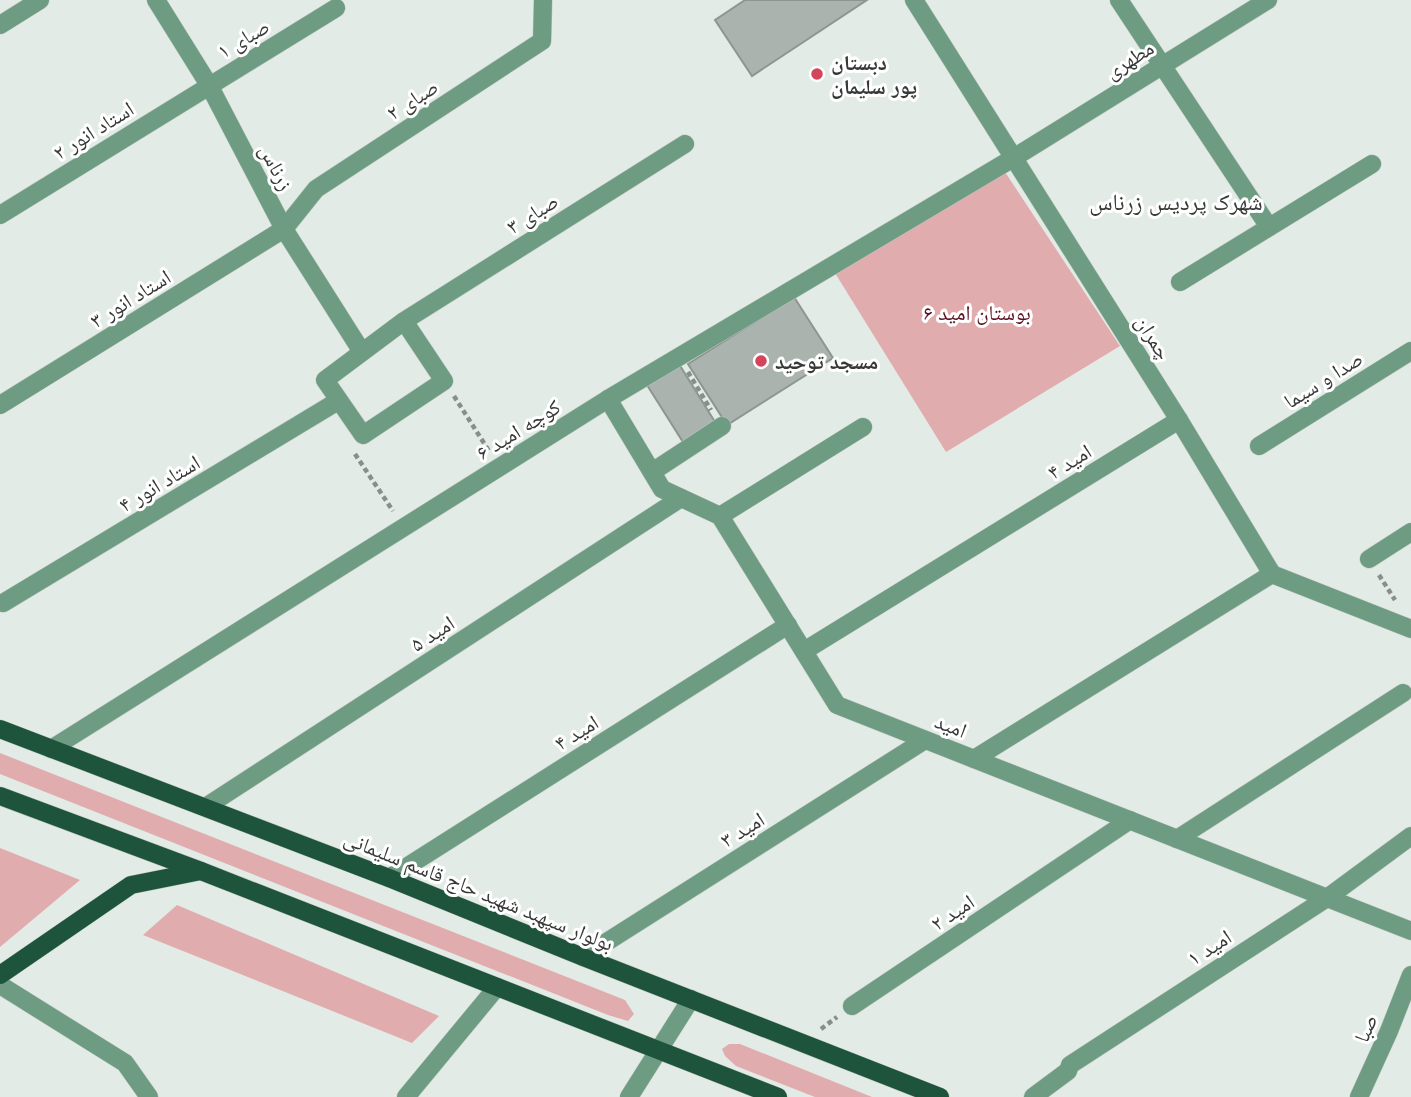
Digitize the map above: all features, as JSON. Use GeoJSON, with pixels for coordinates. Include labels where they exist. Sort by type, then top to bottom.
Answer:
{"type":"FeatureCollection","features":[{"type":"Feature","properties":{"kind":"main road","name":"بولوار سپهبد شهید حاج قاسم سلیمانی"},"geometry":{"type":"LineString","coordinates":[[0,729],[207,806],[940,1097]]}},
{"type":"Feature","properties":{"kind":"main road"},"geometry":{"type":"LineString","coordinates":[[0,796],[201,871],[778,1097]]}},
{"type":"Feature","properties":{"kind":"main road"},"geometry":{"type":"LineString","coordinates":[[0,975],[131,885],[201,871]]}},
{"type":"Feature","properties":{"kind":"street"},"geometry":{"type":"LineString","coordinates":[[0,25],[40,0]]}},
{"type":"Feature","properties":{"kind":"street","name":"زرناس"},"geometry":{"type":"LineString","coordinates":[[156,0],[209,85],[284,229],[362,352]]}},
{"type":"Feature","properties":{"kind":"street","name":"صبای ۲"},"geometry":{"type":"LineString","coordinates":[[284,229],[316,189],[542,41],[543,0]]}},
{"type":"Feature","properties":{"kind":"street","name":"چمران"},"geometry":{"type":"LineString","coordinates":[[914,0],[1179,420],[1272,574]]}},
{"type":"Feature","properties":{"kind":"street"},"geometry":{"type":"LineString","coordinates":[[1119,0],[1269,228]]}},
{"type":"Feature","properties":{"kind":"street","name":"مطهری"},"geometry":{"type":"LineString","coordinates":[[1014,158],[1268,0]]}},
{"type":"Feature","properties":{"kind":"street","name":"صبای ۱"},"geometry":{"type":"LineString","coordinates":[[209,85],[336,8]]}},
{"type":"Feature","properties":{"kind":"street","name":"استاد انور ۲"},"geometry":{"type":"LineString","coordinates":[[0,215],[209,85]]}},
{"type":"Feature","properties":{"kind":"street","name":"صبای ۳"},"geometry":{"type":"LineString","coordinates":[[404,321],[685,144]]}},
{"type":"Feature","properties":{"kind":"street","name":"کوچه امید ۶"},"geometry":{"type":"LineString","coordinates":[[51,750],[608,399],[1014,158]]}},
{"type":"Feature","properties":{"kind":"street"},"geometry":{"type":"LineString","coordinates":[[1180,282],[1372,164]]}},
{"type":"Feature","properties":{"kind":"street","name":"استاد انور ۳"},"geometry":{"type":"LineString","coordinates":[[0,405],[284,229]]}},
{"type":"Feature","properties":{"kind":"street"},"geometry":{"type":"LineString","coordinates":[[404,321],[444,381],[363,435],[325,380],[404,321]]}},
{"type":"Feature","properties":{"kind":"street","name":"صدا و سیما"},"geometry":{"type":"LineString","coordinates":[[1259,446],[1411,351]]}},
{"type":"Feature","properties":{"kind":"street"},"geometry":{"type":"LineString","coordinates":[[608,399],[662,489],[720,516],[863,427]]}},
{"type":"Feature","properties":{"kind":"street","name":"استاد انور ۴"},"geometry":{"type":"LineString","coordinates":[[3,603],[338,401]]}},
{"type":"Feature","properties":{"kind":"street","name":"امید ۴"},"geometry":{"type":"LineString","coordinates":[[804,651],[1179,420]]}},
{"type":"Feature","properties":{"kind":"street"},"geometry":{"type":"LineString","coordinates":[[652,472],[722,426]]}},
{"type":"Feature","properties":{"kind":"street","name":"امید ۵"},"geometry":{"type":"LineString","coordinates":[[207,806],[681,498]]}},
{"type":"Feature","properties":{"kind":"street","name":"امید"},"geometry":{"type":"LineString","coordinates":[[720,516],[837,705],[1411,931]]}},
{"type":"Feature","properties":{"kind":"street"},"geometry":{"type":"LineString","coordinates":[[1369,559],[1411,532]]}},
{"type":"Feature","properties":{"kind":"street"},"geometry":{"type":"LineString","coordinates":[[974,759],[1272,574],[1411,629]]}},
{"type":"Feature","properties":{"kind":"street","name":"امید ۴"},"geometry":{"type":"LineString","coordinates":[[389,878],[788,625]]}},
{"type":"Feature","properties":{"kind":"street"},"geometry":{"type":"LineString","coordinates":[[1177,839],[1403,693]]}},
{"type":"Feature","properties":{"kind":"street","name":"امید ۳"},"geometry":{"type":"LineString","coordinates":[[583,957],[925,740]]}},
{"type":"Feature","properties":{"kind":"street","name":"امید ۲"},"geometry":{"type":"LineString","coordinates":[[852,1006],[1130,820]]}},
{"type":"Feature","properties":{"kind":"street","name":"امید ۱"},"geometry":{"type":"LineString","coordinates":[[1033,1097],[1068,1071],[1070,1065],[1327,898],[1411,836]]}},
{"type":"Feature","properties":{"kind":"street","name":"صبا"},"geometry":{"type":"LineString","coordinates":[[1359,1097],[1411,975]]}},
{"type":"Feature","properties":{"kind":"street"},"geometry":{"type":"LineString","coordinates":[[0,985],[125,1063],[149,1097]]}},
{"type":"Feature","properties":{"kind":"street"},"geometry":{"type":"LineString","coordinates":[[406,1097],[497,987]]}},
{"type":"Feature","properties":{"kind":"street"},"geometry":{"type":"LineString","coordinates":[[629,1097],[691,999]]}},
{"type":"Feature","properties":{"kind":"path"},"geometry":{"type":"LineString","coordinates":[[678,357],[722,426]]}},
{"type":"Feature","properties":{"kind":"path"},"geometry":{"type":"LineString","coordinates":[[444,381],[500,467]]}},
{"type":"Feature","properties":{"kind":"path"},"geometry":{"type":"LineString","coordinates":[[363,435],[351,448],[404,528]]}},
{"type":"Feature","properties":{"kind":"path"},"geometry":{"type":"LineString","coordinates":[[1369,559],[1397,602]]}},
{"type":"Feature","properties":{"kind":"path"},"geometry":{"type":"LineString","coordinates":[[800,1043],[852,1006]]}},
{"type":"Feature","properties":{"kind":"green space","name":"بوستان امید ۶"},"geometry":{"type":"Polygon","coordinates":[[[1005,172],[1120,346],[946,452],[835,273],[1005,172]]]}},
{"type":"Feature","properties":{"kind":"green space"},"geometry":{"type":"Polygon","coordinates":[[[0,753],[625,1000],[634,1014],[628,1021],[608,1015],[0,774],[0,753]]]}},
{"type":"Feature","properties":{"kind":"green space"},"geometry":{"type":"Polygon","coordinates":[[[0,848],[80,880],[0,947],[0,848]]]}},
{"type":"Feature","properties":{"kind":"green space"},"geometry":{"type":"Polygon","coordinates":[[[177,905],[439,1016],[412,1043],[143,935],[177,905]]]}},
{"type":"Feature","properties":{"kind":"green space"},"geometry":{"type":"Polygon","coordinates":[[[729,1044],[740,1044],[872,1097],[815,1097],[736,1066],[725,1056],[722,1049],[729,1044]]]}},
{"type":"Feature","properties":{"kind":"building"},"geometry":{"type":"Polygon","coordinates":[[[745,0],[867,0],[752,76],[715,20],[745,0]]]}},
{"type":"Feature","properties":{"kind":"building","name":"مسجد توحید"},"geometry":{"type":"Polygon","coordinates":[[[794,297],[833,358],[727,425],[688,364],[794,297]]]}},
{"type":"Feature","properties":{"kind":"building"},"geometry":{"type":"Polygon","coordinates":[[[679,364],[715,422],[683,442],[647,385],[679,364]]]}},
{"type":"Feature","properties":{"kind":"place","name":"دبستان پور سلیمان"},"geometry":{"type":"Point","coordinates":[817,74]}},
{"type":"Feature","properties":{"kind":"place","name":"مسجد توحید"},"geometry":{"type":"Point","coordinates":[761,361]}},
{"type":"Feature","properties":{"kind":"district","name":"شهرک پردیس زرناس"},"geometry":{"type":"Point","coordinates":[1176,201]}}]}
